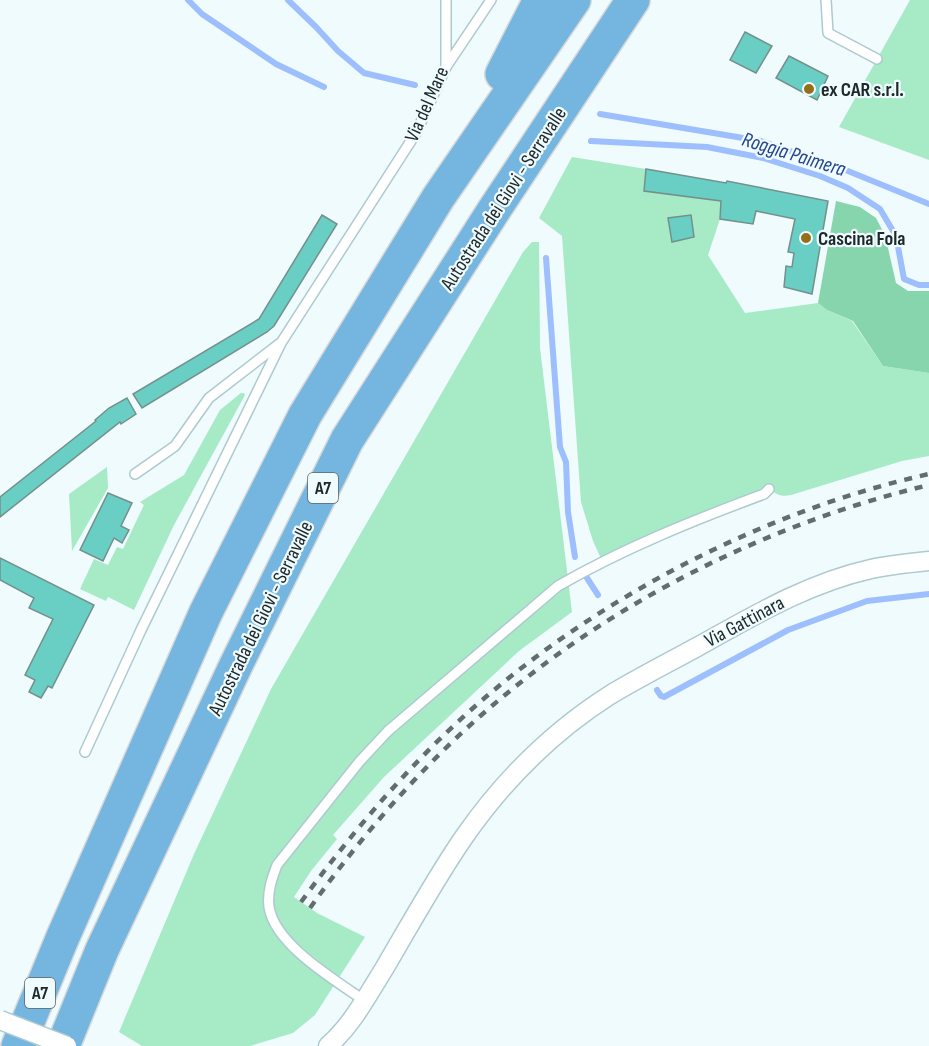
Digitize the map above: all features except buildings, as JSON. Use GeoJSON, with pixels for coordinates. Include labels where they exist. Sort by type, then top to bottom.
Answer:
{"type":"FeatureCollection","features":[{"type":"Feature","properties":{"kind":"highway"},"geometry":{"type":"LineString","coordinates":[[438,198],[540,0]]}},
{"type":"Feature","properties":{"kind":"highway","name":"A7"},"geometry":{"type":"LineString","coordinates":[[18,1046],[62,939],[206,612],[305,415],[438,198],[574,0]]}},
{"type":"Feature","properties":{"kind":"highway","name":"Autostrada dei Giovi - Serravalle"},"geometry":{"type":"LineString","coordinates":[[65,1046],[102,950],[236,665],[347,440],[494,210],[633,0]]}},
{"type":"Feature","properties":{"kind":"street","name":"Via Gattinara"},"geometry":{"type":"LineString","coordinates":[[328,1046],[349,1023],[364,1001],[448,862],[480,815],[513,775],[549,740],[611,695],[784,600],[813,587],[871,569],[929,561]]}},
{"type":"Feature","properties":{"kind":"street"},"geometry":{"type":"LineString","coordinates":[[0,1020],[65,1046]]}},
{"type":"Feature","properties":{"kind":"lane","name":"Via del Mare"},"geometry":{"type":"LineString","coordinates":[[281,343],[416,133],[446,67],[446,0]]}},
{"type":"Feature","properties":{"kind":"lane"},"geometry":{"type":"LineString","coordinates":[[446,67],[491,0]]}},
{"type":"Feature","properties":{"kind":"lane"},"geometry":{"type":"LineString","coordinates":[[826,0],[828,33],[877,59]]}},
{"type":"Feature","properties":{"kind":"lane"},"geometry":{"type":"LineString","coordinates":[[135,474],[175,446],[208,398],[281,343]]}},
{"type":"Feature","properties":{"kind":"lane"},"geometry":{"type":"LineString","coordinates":[[85,752],[141,630],[281,343]]}},
{"type":"Feature","properties":{"kind":"lane"},"geometry":{"type":"LineString","coordinates":[[364,1001],[308,960],[284,937],[273,920],[269,906],[269,891],[277,865],[353,769],[388,731],[558,586],[668,531],[764,494],[769,489]]}},
{"type":"Feature","properties":{"kind":"green space"},"geometry":{"type":"Polygon","coordinates":[[[910,0],[929,0],[929,160],[839,127],[910,0]]]}},
{"type":"Feature","properties":{"kind":"green space"},"geometry":{"type":"Polygon","coordinates":[[[572,157],[646,169],[644,191],[721,201],[720,219],[708,255],[745,313],[818,303],[827,310],[852,321],[883,366],[929,373],[929,456],[902,461],[791,495],[779,495],[769,489],[603,563],[593,541],[581,502],[562,236],[539,218],[572,157]]]}},
{"type":"Feature","properties":{"kind":"green space"},"geometry":{"type":"Polygon","coordinates":[[[836,201],[860,207],[876,218],[885,235],[896,283],[908,291],[929,291],[929,373],[883,366],[853,321],[827,310],[818,303],[836,201]]]}},
{"type":"Feature","properties":{"kind":"green space"},"geometry":{"type":"Polygon","coordinates":[[[532,242],[539,242],[540,348],[572,612],[519,651],[384,777],[333,835],[337,839],[311,871],[294,897],[317,913],[365,937],[315,1015],[293,1033],[250,1046],[142,1046],[119,1032],[194,854],[271,689],[523,252],[532,242]]]}},
{"type":"Feature","properties":{"kind":"green space"},"geometry":{"type":"Polygon","coordinates":[[[241,393],[245,395],[174,525],[134,610],[108,597],[106,601],[80,589],[94,559],[108,565],[117,547],[123,549],[144,505],[140,502],[184,475],[220,410],[241,393]]]}},
{"type":"Feature","properties":{"kind":"green space"},"geometry":{"type":"Polygon","coordinates":[[[107,467],[108,488],[72,551],[69,494],[107,467]]]}},
{"type":"Feature","properties":{"kind":"waterway","name":"Roggia Paimera"},"geometry":{"type":"LineString","coordinates":[[188,0],[202,14],[276,64],[324,87]]}},
{"type":"Feature","properties":{"kind":"waterway"},"geometry":{"type":"LineString","coordinates":[[288,0],[338,51],[364,73],[415,85]]}},
{"type":"Feature","properties":{"kind":"waterway"},"geometry":{"type":"LineString","coordinates":[[600,114],[761,141],[843,169],[929,204]]}},
{"type":"Feature","properties":{"kind":"waterway","name":"Roggia Paimera"},"geometry":{"type":"LineString","coordinates":[[591,141],[707,147],[763,158],[820,176],[848,188],[880,209],[896,236],[904,279],[919,285],[929,285]]}},
{"type":"Feature","properties":{"kind":"waterway"},"geometry":{"type":"LineString","coordinates":[[546,258],[560,447],[566,462],[568,512],[575,557]]}},
{"type":"Feature","properties":{"kind":"waterway"},"geometry":{"type":"LineString","coordinates":[[587,578],[598,595]]}},
{"type":"Feature","properties":{"kind":"waterway"},"geometry":{"type":"LineString","coordinates":[[657,690],[664,697],[788,630],[867,601],[929,594]]}},
{"type":"Feature","properties":{"kind":"railway"},"geometry":{"type":"LineString","coordinates":[[301,902],[370,814],[426,753],[497,688],[551,646],[609,607],[733,540],[798,513],[863,491],[929,474]]}},
{"type":"Feature","properties":{"kind":"railway"},"geometry":{"type":"LineString","coordinates":[[310,908],[377,822],[432,762],[502,697],[556,655],[613,617],[673,582],[735,552],[798,525],[863,503],[929,485]]}},
{"type":"Feature","properties":{"kind":"place","name":"ex CAR s.r.l."},"geometry":{"type":"Point","coordinates":[809,89]}},
{"type":"Feature","properties":{"kind":"place","name":"Cascina Fola"},"geometry":{"type":"Point","coordinates":[806,238]}}]}
